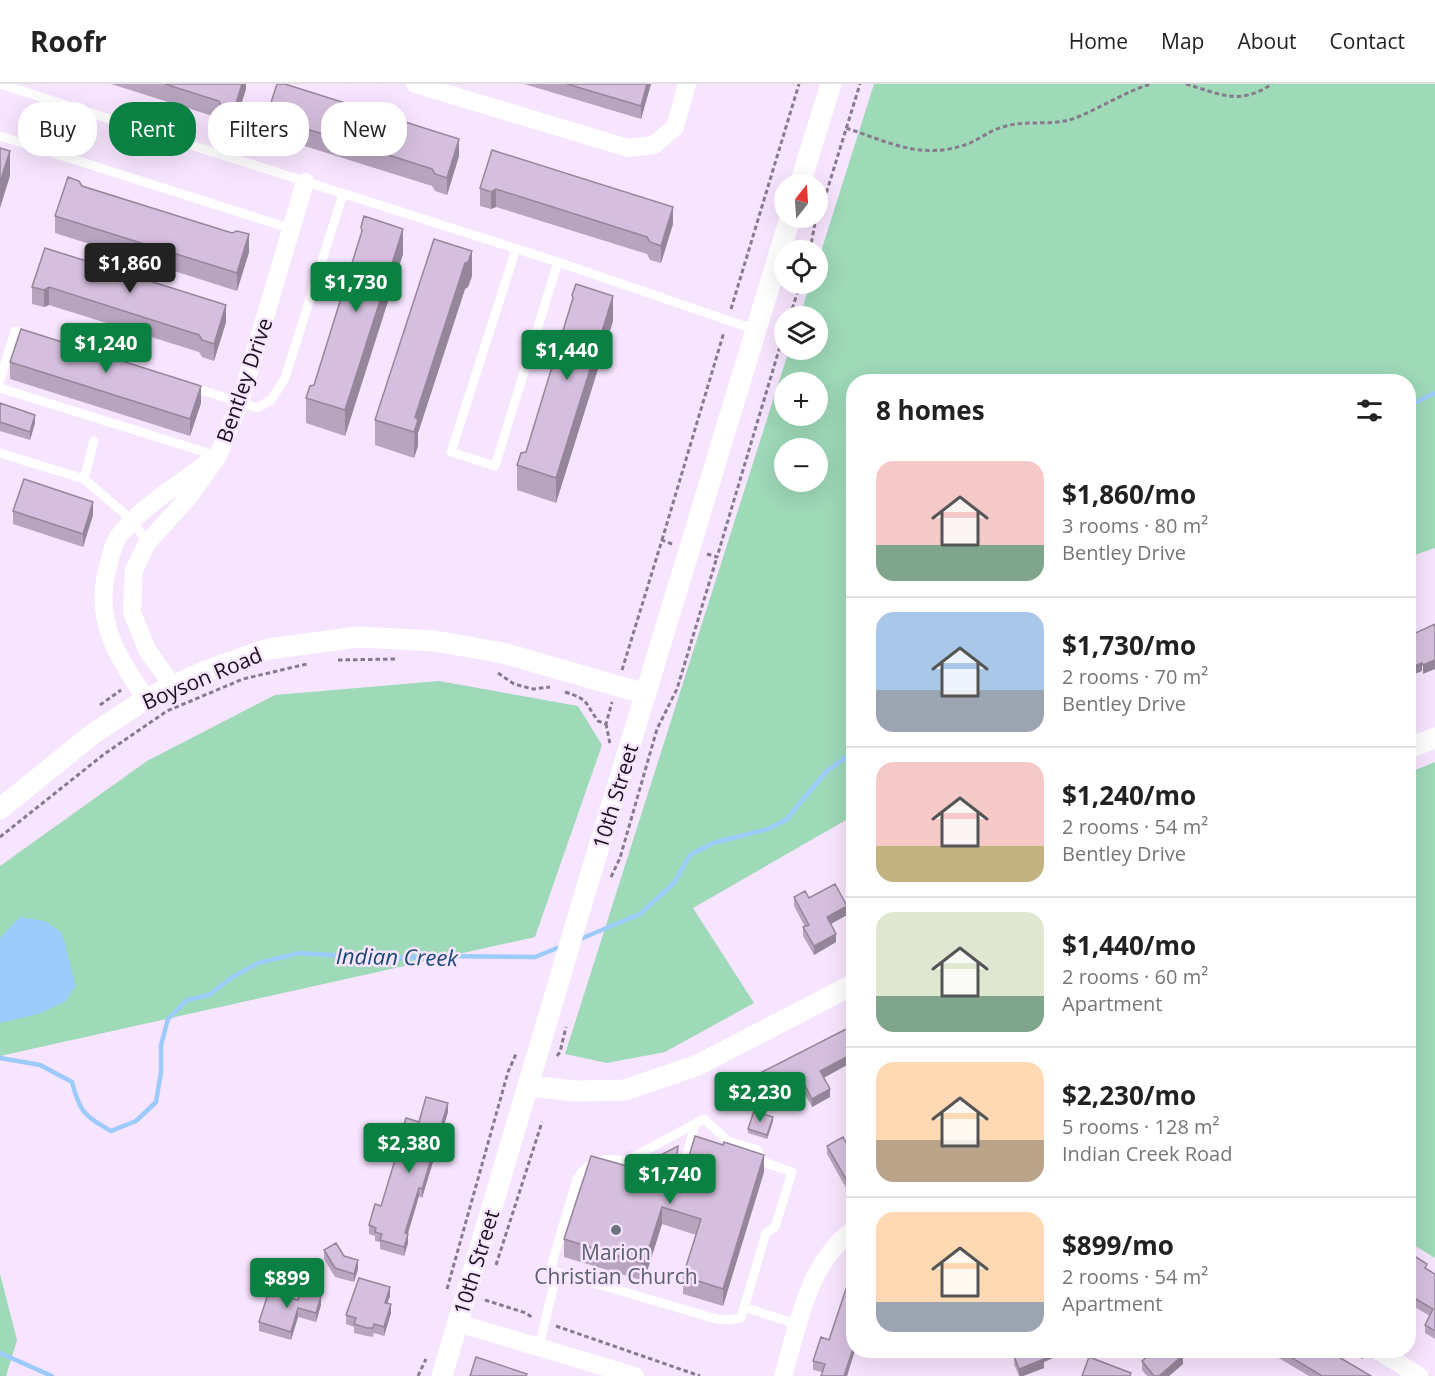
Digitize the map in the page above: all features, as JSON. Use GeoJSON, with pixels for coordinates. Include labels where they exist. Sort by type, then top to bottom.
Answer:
{"type":"FeatureCollection","features":[{"type":"Feature","properties":{"kind":"street"},"geometry":{"type":"LineString","coordinates":[[415,84],[628,148],[654,145],[675,127],[687,84]]}},
{"type":"Feature","properties":{"kind":"street"},"geometry":{"type":"LineString","coordinates":[[803,174],[831,84]]}},
{"type":"Feature","properties":{"kind":"street","name":"Bentley Drive"},"geometry":{"type":"LineString","coordinates":[[173,686],[147,650],[132,612],[134,570],[147,543],[188,498],[218,456],[240,402],[305,182]]}},
{"type":"Feature","properties":{"kind":"street","name":"10th Street"},"geometry":{"type":"LineString","coordinates":[[442,1376],[467,1326],[554,999],[787,228]]}},
{"type":"Feature","properties":{"kind":"street"},"geometry":{"type":"LineString","coordinates":[[146,699],[119,659],[104,621],[104,577],[116,539],[159,498],[218,456]]}},
{"type":"Feature","properties":{"kind":"street","name":"Boyson Road"},"geometry":{"type":"LineString","coordinates":[[0,808],[94,733],[146,699],[203,672],[268,649],[358,637],[435,641],[503,653],[646,694]]}},
{"type":"Feature","properties":{"kind":"street"},"geometry":{"type":"LineString","coordinates":[[1416,745],[1435,738]]}},
{"type":"Feature","properties":{"kind":"street"},"geometry":{"type":"LineString","coordinates":[[529,1086],[575,1091],[625,1090],[698,1065],[846,988]]}},
{"type":"Feature","properties":{"kind":"street"},"geometry":{"type":"LineString","coordinates":[[783,1376],[818,1269],[832,1249],[846,1236]]}},
{"type":"Feature","properties":{"kind":"street"},"geometry":{"type":"LineString","coordinates":[[467,1326],[635,1376]]}},
{"type":"Feature","properties":{"kind":"street"},"geometry":{"type":"LineString","coordinates":[[1390,1358],[1419,1376]]}},
{"type":"Feature","properties":{"kind":"lane"},"geometry":{"type":"LineString","coordinates":[[0,84],[558,262],[756,330]]}},
{"type":"Feature","properties":{"kind":"lane"},"geometry":{"type":"LineString","coordinates":[[0,136],[292,229]]}},
{"type":"Feature","properties":{"kind":"lane"},"geometry":{"type":"LineString","coordinates":[[183,384],[258,408],[271,400],[285,378],[343,194]]}},
{"type":"Feature","properties":{"kind":"lane"},"geometry":{"type":"LineString","coordinates":[[516,249],[451,452],[495,466],[558,262]]}},
{"type":"Feature","properties":{"kind":"lane"},"geometry":{"type":"LineString","coordinates":[[0,380],[15,331],[36,338]]}},
{"type":"Feature","properties":{"kind":"lane"},"geometry":{"type":"LineString","coordinates":[[0,388],[218,456]]}},
{"type":"Feature","properties":{"kind":"lane"},"geometry":{"type":"LineString","coordinates":[[84,479],[94,441]]}},
{"type":"Feature","properties":{"kind":"lane"},"geometry":{"type":"LineString","coordinates":[[0,453],[84,479],[133,521],[147,543]]}},
{"type":"Feature","properties":{"kind":"lane"},"geometry":{"type":"LineString","coordinates":[[704,1119],[728,1141],[758,1150],[761,1161],[792,1172],[775,1227],[766,1233],[741,1318],[716,1319],[550,1270],[576,1179],[582,1170],[601,1159],[613,1158],[626,1161],[704,1119]]}},
{"type":"Feature","properties":{"kind":"lane"},"geometry":{"type":"LineString","coordinates":[[683,1170],[695,1124]]}},
{"type":"Feature","properties":{"kind":"lane"},"geometry":{"type":"LineString","coordinates":[[626,1161],[628,1174]]}},
{"type":"Feature","properties":{"kind":"lane"},"geometry":{"type":"LineString","coordinates":[[539,1347],[557,1272]]}},
{"type":"Feature","properties":{"kind":"lane"},"geometry":{"type":"LineString","coordinates":[[744,1307],[799,1325]]}},
{"type":"Feature","properties":{"kind":"path"},"geometry":{"type":"LineString","coordinates":[[812,240],[815,223],[860,84]]}},
{"type":"Feature","properties":{"kind":"path"},"geometry":{"type":"LineString","coordinates":[[846,128],[916,150],[941,151],[971,142],[1002,127],[1022,123],[1052,124],[1076,118],[1121,95],[1151,84]]}},
{"type":"Feature","properties":{"kind":"path"},"geometry":{"type":"LineString","coordinates":[[1186,84],[1225,96],[1245,97],[1272,84]]}},
{"type":"Feature","properties":{"kind":"path"},"geometry":{"type":"LineString","coordinates":[[609,880],[620,858],[657,729],[676,689],[776,360]]}},
{"type":"Feature","properties":{"kind":"path"},"geometry":{"type":"LineString","coordinates":[[625,660],[662,540],[673,544]]}},
{"type":"Feature","properties":{"kind":"path"},"geometry":{"type":"LineString","coordinates":[[704,553],[717,557]]}},
{"type":"Feature","properties":{"kind":"path"},"geometry":{"type":"LineString","coordinates":[[333,660],[401,659]]}},
{"type":"Feature","properties":{"kind":"path"},"geometry":{"type":"LineString","coordinates":[[0,837],[103,755],[167,711],[243,680],[292,666],[312,663]]}},
{"type":"Feature","properties":{"kind":"path"},"geometry":{"type":"LineString","coordinates":[[490,671],[500,673],[514,684],[533,689],[551,687]]}},
{"type":"Feature","properties":{"kind":"path"},"geometry":{"type":"LineString","coordinates":[[561,690],[581,697],[588,703],[598,721],[606,724],[607,719]]}},
{"type":"Feature","properties":{"kind":"path"},"geometry":{"type":"LineString","coordinates":[[444,1299],[508,1072],[519,1045]]}},
{"type":"Feature","properties":{"kind":"path"},"geometry":{"type":"LineString","coordinates":[[495,1267],[542,1122]]}},
{"type":"Feature","properties":{"kind":"path"},"geometry":{"type":"LineString","coordinates":[[467,1326],[485,1300],[488,1289]]}},
{"type":"Feature","properties":{"kind":"path"},"geometry":{"type":"LineString","coordinates":[[485,1300],[700,1376]]}},
{"type":"Feature","properties":{"kind":"path"},"geometry":{"type":"LineString","coordinates":[[418,1376],[428,1355]]}},
{"type":"Feature","properties":{"kind":"green space"},"geometry":{"type":"Polygon","coordinates":[[[874,84],[1435,84],[1435,548],[1416,555],[1416,374],[846,374],[846,820],[693,908],[754,1003],[665,1052],[607,1063],[565,1054],[774,397],[774,426],[828,426],[828,372],[782,372],[786,360],[828,360],[828,306],[803,306],[807,294],[828,294],[828,240],[825,240],[874,84]]]}},
{"type":"Feature","properties":{"kind":"green space"},"geometry":{"type":"Polygon","coordinates":[[[439,681],[578,706],[602,745],[535,937],[0,1056],[0,866],[147,761],[275,695],[439,681]]]}},
{"type":"Feature","properties":{"kind":"green space"},"geometry":{"type":"Polygon","coordinates":[[[1435,762],[1435,1258],[1416,1246],[1416,770],[1435,762]]]}},
{"type":"Feature","properties":{"kind":"green space"},"geometry":{"type":"Polygon","coordinates":[[[0,1274],[17,1340],[6,1376],[0,1376],[0,1274]]]}},
{"type":"Feature","properties":{"kind":"water"},"geometry":{"type":"Polygon","coordinates":[[[20,917],[45,921],[62,933],[76,986],[65,1002],[38,1014],[0,1023],[0,938],[20,917]]]}},
{"type":"Feature","properties":{"kind":"building"},"geometry":{"type":"Polygon","coordinates":[[[165,84],[242,84],[236,102],[219,101],[165,84]]]}},
{"type":"Feature","properties":{"kind":"building"},"geometry":{"type":"Polygon","coordinates":[[[277,84],[285,84],[342,102],[321,102],[321,133],[309,130],[309,102],[271,102],[277,84]]]}},
{"type":"Feature","properties":{"kind":"building"},"geometry":{"type":"Polygon","coordinates":[[[567,84],[647,84],[641,106],[567,84]]]}},
{"type":"Feature","properties":{"kind":"building"},"geometry":{"type":"Polygon","coordinates":[[[407,123],[459,139],[447,178],[435,174],[432,169],[391,156],[407,156],[407,123]]]}},
{"type":"Feature","properties":{"kind":"building"},"geometry":{"type":"Polygon","coordinates":[[[0,148],[10,151],[0,182],[0,148]]]}},
{"type":"Feature","properties":{"kind":"building"},"geometry":{"type":"Polygon","coordinates":[[[492,150],[673,207],[661,246],[650,242],[647,237],[496,189],[491,192],[480,188],[492,150]]]}},
{"type":"Feature","properties":{"kind":"building"},"geometry":{"type":"Polygon","coordinates":[[[68,177],[79,181],[82,186],[232,233],[237,231],[249,234],[237,273],[55,216],[68,177]]]}},
{"type":"Feature","properties":{"kind":"building"},"geometry":{"type":"Polygon","coordinates":[[[364,216],[403,229],[345,410],[306,398],[310,386],[314,385],[362,231],[364,216]]]}},
{"type":"Feature","properties":{"kind":"building"},"geometry":{"type":"Polygon","coordinates":[[[434,239],[472,251],[468,262],[465,263],[415,417],[418,420],[414,432],[375,420],[434,239]]]}},
{"type":"Feature","properties":{"kind":"building"},"geometry":{"type":"Polygon","coordinates":[[[45,248],[226,305],[214,344],[202,340],[199,335],[49,287],[44,290],[32,287],[45,248]]]}},
{"type":"Feature","properties":{"kind":"building"},"geometry":{"type":"Polygon","coordinates":[[[576,284],[613,296],[556,478],[517,465],[521,453],[526,452],[576,284]]]}},
{"type":"Feature","properties":{"kind":"building"},"geometry":{"type":"Polygon","coordinates":[[[21,329],[201,386],[190,419],[10,362],[21,329]]]}},
{"type":"Feature","properties":{"kind":"building"},"geometry":{"type":"Polygon","coordinates":[[[0,403],[35,415],[30,432],[0,422],[0,403]]]}},
{"type":"Feature","properties":{"kind":"building"},"geometry":{"type":"Polygon","coordinates":[[[24,479],[93,502],[83,534],[13,511],[24,479]]]}},
{"type":"Feature","properties":{"kind":"building"},"geometry":{"type":"Polygon","coordinates":[[[1435,624],[1435,660],[1416,665],[1416,633],[1435,624]]]}},
{"type":"Feature","properties":{"kind":"building"},"geometry":{"type":"Polygon","coordinates":[[[835,884],[846,904],[846,907],[827,917],[836,934],[814,946],[803,927],[809,925],[794,897],[805,891],[809,898],[835,884]]]}},
{"type":"Feature","properties":{"kind":"building"},"geometry":{"type":"Polygon","coordinates":[[[846,1029],[846,1057],[820,1071],[830,1089],[812,1099],[802,1080],[775,1096],[762,1072],[846,1029]]]}},
{"type":"Feature","properties":{"kind":"building"},"geometry":{"type":"Polygon","coordinates":[[[426,1097],[448,1103],[422,1189],[419,1188],[405,1233],[408,1234],[404,1247],[380,1240],[382,1234],[375,1232],[376,1228],[369,1225],[375,1204],[381,1206],[395,1160],[405,1162],[411,1138],[401,1135],[406,1118],[419,1122],[426,1097]]]}},
{"type":"Feature","properties":{"kind":"building"},"geometry":{"type":"Polygon","coordinates":[[[754,1111],[773,1117],[767,1135],[748,1129],[754,1111]]]}},
{"type":"Feature","properties":{"kind":"building","name":"Marion Christian Church"},"geometry":{"type":"Polygon","coordinates":[[[695,1136],[723,1145],[724,1142],[764,1155],[723,1289],[683,1276],[701,1219],[662,1207],[644,1264],[564,1239],[591,1156],[663,1176],[660,1171],[661,1163],[653,1159],[678,1146],[677,1155],[685,1159],[687,1163],[695,1136]]]}},
{"type":"Feature","properties":{"kind":"building"},"geometry":{"type":"Polygon","coordinates":[[[843,1137],[846,1142],[846,1179],[827,1146],[843,1137]]]}},
{"type":"Feature","properties":{"kind":"building"},"geometry":{"type":"Polygon","coordinates":[[[336,1243],[344,1256],[358,1260],[354,1274],[335,1268],[324,1250],[336,1243]]]}},
{"type":"Feature","properties":{"kind":"building"},"geometry":{"type":"Polygon","coordinates":[[[1416,1257],[1427,1264],[1425,1268],[1435,1274],[1435,1331],[1425,1325],[1433,1309],[1416,1299],[1416,1257]]]}},
{"type":"Feature","properties":{"kind":"building"},"geometry":{"type":"Polygon","coordinates":[[[359,1278],[390,1287],[385,1303],[391,1304],[384,1327],[374,1324],[373,1328],[367,1328],[354,1324],[356,1318],[346,1315],[359,1278]]]}},
{"type":"Feature","properties":{"kind":"building"},"geometry":{"type":"Polygon","coordinates":[[[846,1289],[846,1358],[850,1358],[844,1376],[821,1376],[825,1364],[813,1361],[821,1337],[829,1340],[846,1289]]]}},
{"type":"Feature","properties":{"kind":"building"},"geometry":{"type":"Polygon","coordinates":[[[301,1290],[321,1296],[316,1313],[298,1308],[291,1332],[259,1322],[269,1291],[298,1300],[301,1290]]]}},
{"type":"Feature","properties":{"kind":"building"},"geometry":{"type":"Polygon","coordinates":[[[476,1357],[527,1374],[526,1376],[470,1376],[476,1357]]]}},
{"type":"Feature","properties":{"kind":"building"},"geometry":{"type":"Polygon","coordinates":[[[1015,1358],[1044,1358],[1044,1359],[1019,1369],[1015,1358]]]}},
{"type":"Feature","properties":{"kind":"building"},"geometry":{"type":"Polygon","coordinates":[[[1089,1358],[1131,1373],[1130,1376],[1082,1376],[1089,1358]]]}},
{"type":"Feature","properties":{"kind":"building"},"geometry":{"type":"Polygon","coordinates":[[[1146,1358],[1180,1358],[1159,1376],[1154,1376],[1142,1361],[1146,1358]]]}},
{"type":"Feature","properties":{"kind":"building"},"geometry":{"type":"Polygon","coordinates":[[[1292,1358],[1341,1358],[1371,1376],[1322,1376],[1292,1358]]]}},
{"type":"Feature","properties":{"kind":"waterway","name":"Indian Creek"},"geometry":{"type":"LineString","coordinates":[[1416,402],[1435,393]]}},
{"type":"Feature","properties":{"kind":"waterway","name":"Indian Creek"},"geometry":{"type":"LineString","coordinates":[[578,940],[640,914],[674,883],[690,855],[713,843],[768,829],[786,820],[826,772],[846,757]]}},
{"type":"Feature","properties":{"kind":"waterway","name":"Indian Creek"},"geometry":{"type":"LineString","coordinates":[[0,1058],[40,1065],[72,1082],[84,1112],[111,1131],[136,1121],[156,1102],[161,1072],[161,1045],[168,1019],[187,1000],[209,995],[231,978],[258,963],[300,953],[387,959],[435,956],[535,957],[562,946]]}},
{"type":"Feature","properties":{"kind":"waterway"},"geometry":{"type":"LineString","coordinates":[[0,1353],[52,1376]]}},
{"type":"Feature","properties":{"kind":"place","name":"Marion Christian Church"},"geometry":{"type":"Point","coordinates":[616,1230]}}]}
